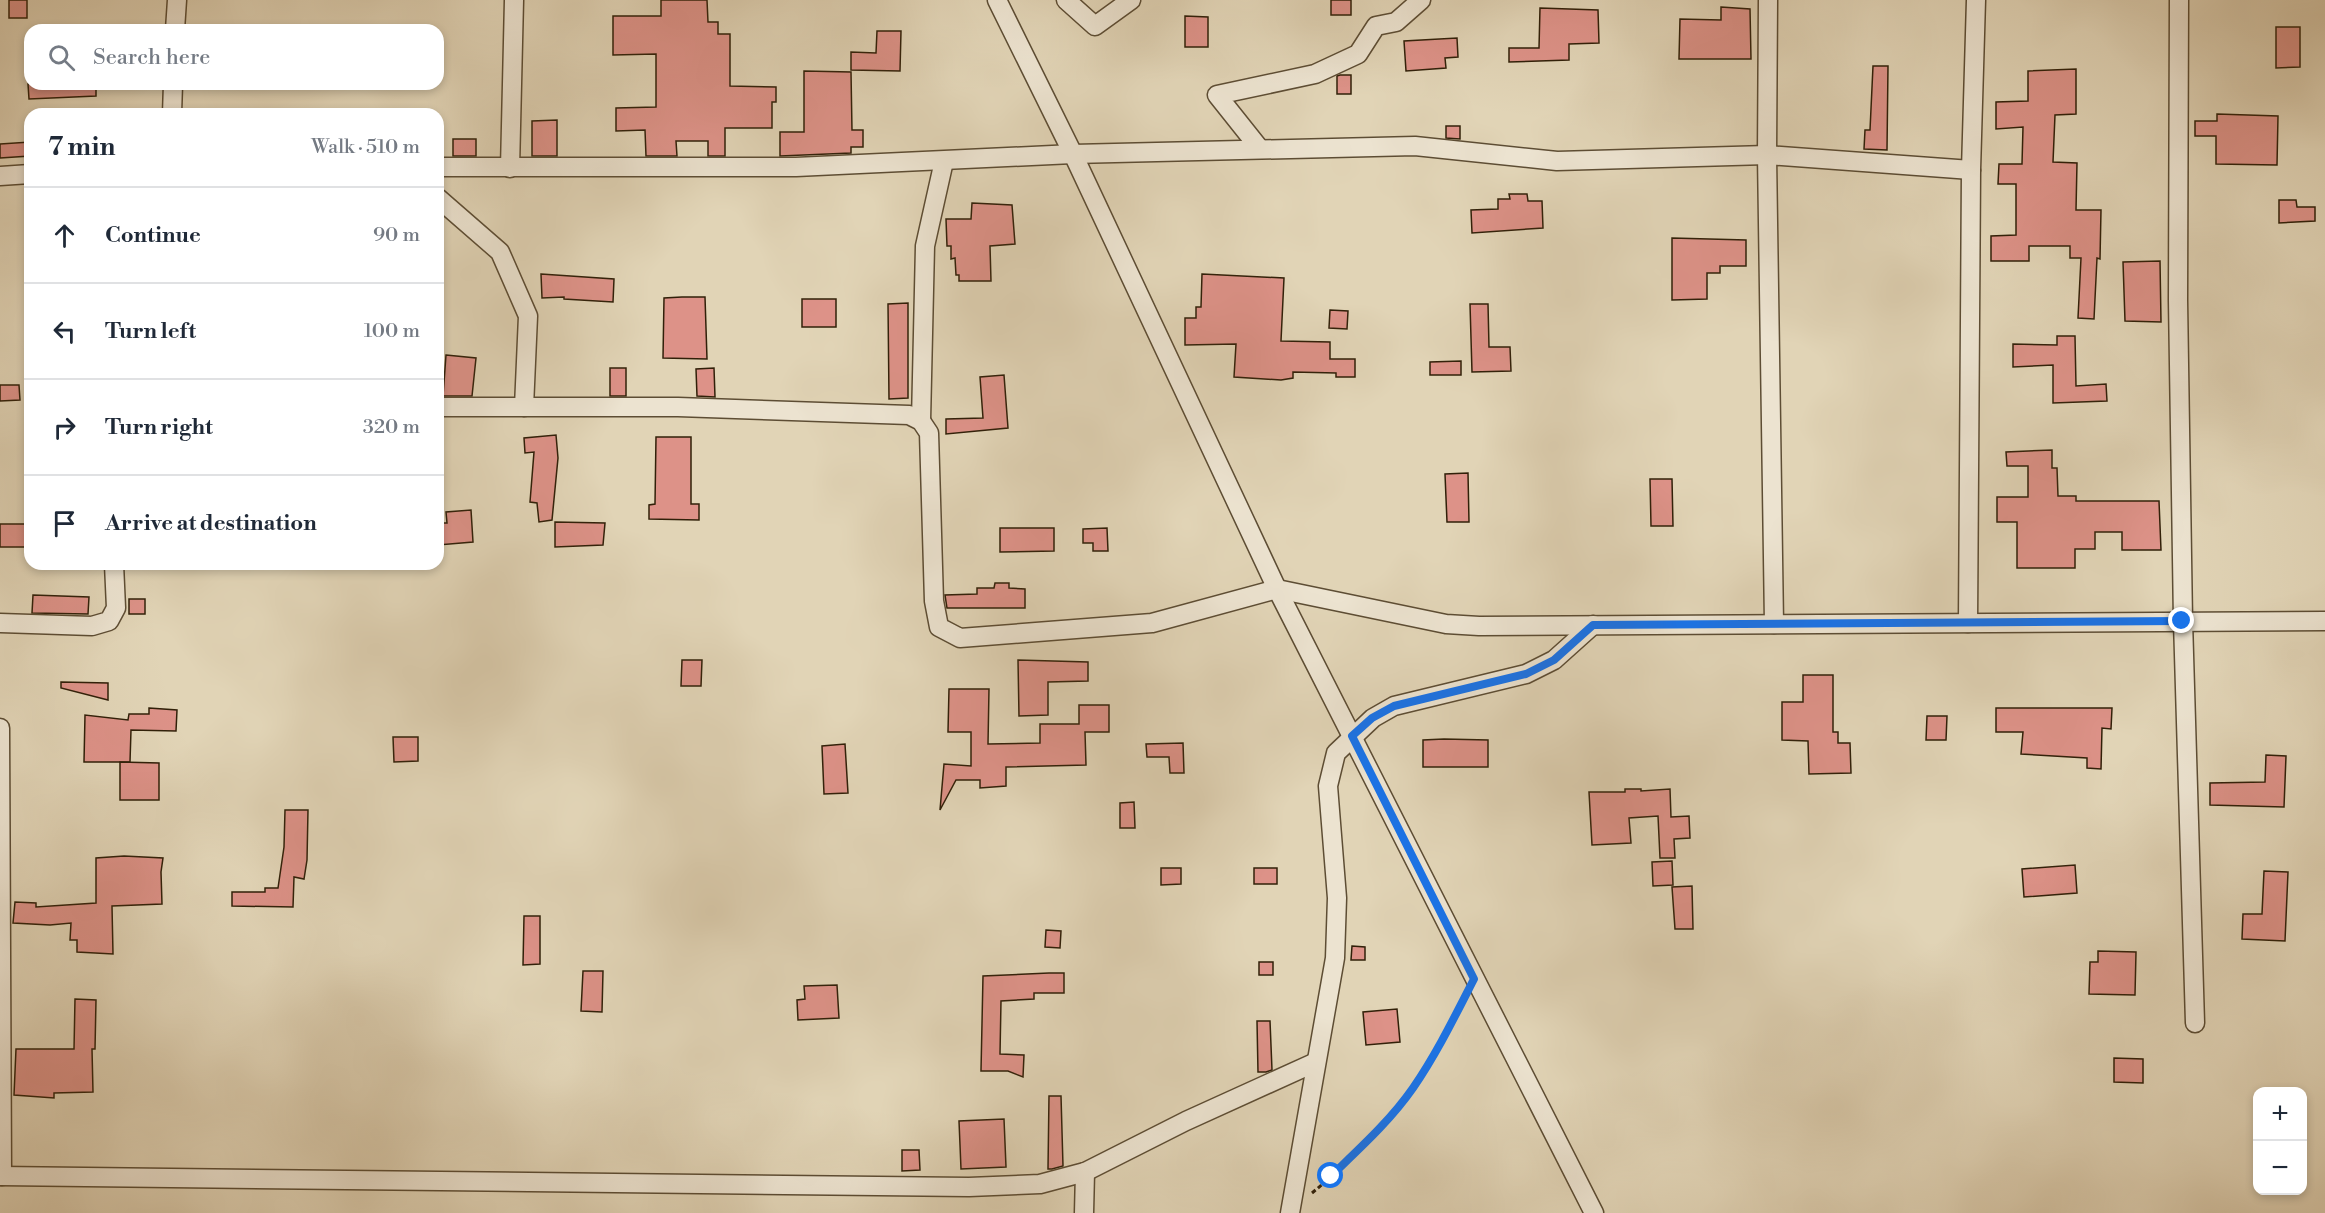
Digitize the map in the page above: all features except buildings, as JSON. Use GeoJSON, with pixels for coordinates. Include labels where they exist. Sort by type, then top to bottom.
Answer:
{"type":"FeatureCollection","features":[{"type":"Feature","properties":{"kind":"street"},"geometry":{"type":"LineString","coordinates":[[175,24],[177,0]]}},
{"type":"Feature","properties":{"kind":"street"},"geometry":{"type":"LineString","coordinates":[[510,168],[514,0]]}},
{"type":"Feature","properties":{"kind":"street"},"geometry":{"type":"LineString","coordinates":[[997,0],[1073,154],[1277,589],[1594,1213]]}},
{"type":"Feature","properties":{"kind":"street"},"geometry":{"type":"LineString","coordinates":[[1066,0],[1095,27],[1131,0]]}},
{"type":"Feature","properties":{"kind":"street"},"geometry":{"type":"LineString","coordinates":[[1260,149],[1217,96],[1316,74],[1358,54],[1376,26],[1396,22],[1420,0]]}},
{"type":"Feature","properties":{"kind":"street"},"geometry":{"type":"LineString","coordinates":[[1768,0],[1767,155],[1774,624]]}},
{"type":"Feature","properties":{"kind":"street"},"geometry":{"type":"LineString","coordinates":[[1968,623],[1971,170],[1976,0]]}},
{"type":"Feature","properties":{"kind":"street"},"geometry":{"type":"LineString","coordinates":[[2179,0],[2178,300],[2182,621],[2195,1023]]}},
{"type":"Feature","properties":{"kind":"street"},"geometry":{"type":"LineString","coordinates":[[172,108],[173,90]]}},
{"type":"Feature","properties":{"kind":"street"},"geometry":{"type":"LineString","coordinates":[[444,167],[796,167],[1073,154],[1415,146],[1557,161],[1767,155],[1971,170]]}},
{"type":"Feature","properties":{"kind":"street"},"geometry":{"type":"LineString","coordinates":[[921,421],[925,246],[944,161]]}},
{"type":"Feature","properties":{"kind":"street"},"geometry":{"type":"LineString","coordinates":[[0,176],[24,174]]}},
{"type":"Feature","properties":{"kind":"street"},"geometry":{"type":"LineString","coordinates":[[444,203],[500,252],[528,316],[524,407]]}},
{"type":"Feature","properties":{"kind":"street"},"geometry":{"type":"LineString","coordinates":[[444,407],[678,407],[909,415],[921,421],[929,433],[934,601],[939,627],[960,638],[1152,623],[1277,589],[1446,624],[2325,621]]}},
{"type":"Feature","properties":{"kind":"street"},"geometry":{"type":"LineString","coordinates":[[0,623],[92,626],[109,621],[116,608],[114,570]]}},
{"type":"Feature","properties":{"kind":"street"},"geometry":{"type":"LineString","coordinates":[[1290,1212],[1316,1062],[1332,988],[1337,927],[1328,786],[1336,753],[1372,718],[1394,706],[1526,674],[1554,660],[1593,625]]}},
{"type":"Feature","properties":{"kind":"street"},"geometry":{"type":"LineString","coordinates":[[0,728],[1,1176],[969,1187],[1040,1184],[1085,1173],[1186,1121],[1316,1062]]}},
{"type":"Feature","properties":{"kind":"street"},"geometry":{"type":"LineString","coordinates":[[1084,1213],[1085,1173]]}},
{"type":"Feature","properties":{"kind":"path"},"geometry":{"type":"LineString","coordinates":[[1290,1212],[1380,1129],[1412,1089],[1437,1051],[1474,979]]}},
{"type":"Feature","properties":{"kind":"route"},"geometry":{"type":"LineString","coordinates":[[1331,1176],[1380,1129],[1412,1089],[1437,1051],[1474,979],[1352,736],[1372,718],[1394,706],[1526,674],[1554,660],[1574,645],[1593,625],[2182,621]]}}]}
